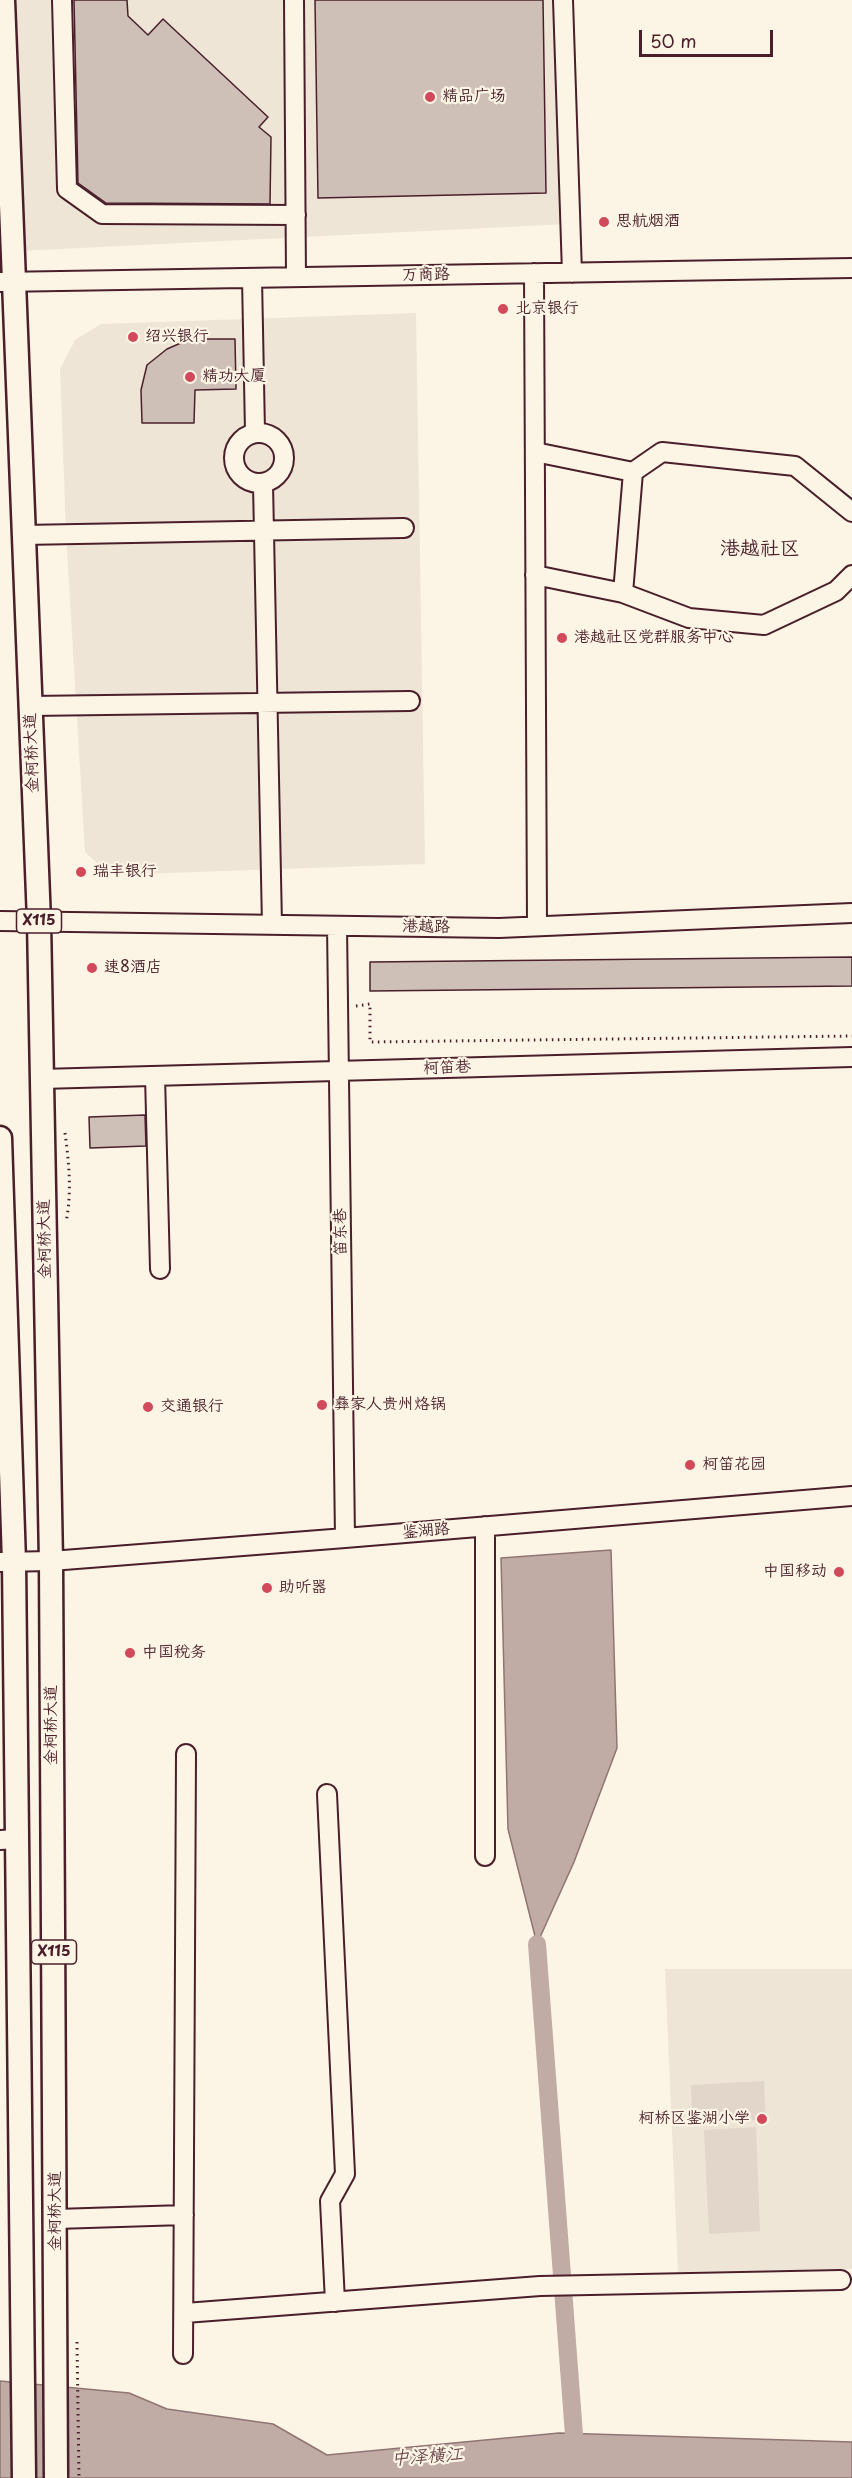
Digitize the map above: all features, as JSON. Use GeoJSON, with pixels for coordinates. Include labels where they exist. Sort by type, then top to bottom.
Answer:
{"type":"FeatureCollection","features":[{"type":"Feature","properties":{"kind":"main road","name":"金柯桥大道"},"geometry":{"type":"LineString","coordinates":[[3,0],[6,282],[23,534],[39,921],[51,1561],[56,2219],[67,2345],[57,2478]]}},
{"type":"Feature","properties":{"kind":"main road","name":"X115"},"geometry":{"type":"LineString","coordinates":[[0,1138],[7,1562],[8,1840],[24,2478]]}},
{"type":"Feature","properties":{"kind":"street"},"geometry":{"type":"LineString","coordinates":[[62,0],[67,189],[102,214],[296,215]]}},
{"type":"Feature","properties":{"kind":"street"},"geometry":{"type":"LineString","coordinates":[[294,0],[296,277]]}},
{"type":"Feature","properties":{"kind":"street"},"geometry":{"type":"LineString","coordinates":[[563,0],[572,273]]}},
{"type":"Feature","properties":{"kind":"street","name":"万商路"},"geometry":{"type":"LineString","coordinates":[[6,282],[852,268]]}},
{"type":"Feature","properties":{"kind":"street"},"geometry":{"type":"LineString","coordinates":[[534,273],[537,926]]}},
{"type":"Feature","properties":{"kind":"street"},"geometry":{"type":"LineString","coordinates":[[252,278],[255,432]]}},
{"type":"Feature","properties":{"kind":"street"},"geometry":{"type":"LineString","coordinates":[[255,432],[274,437],[285,454],[280,473],[263,484],[244,479],[233,462],[238,442],[255,432]]}},
{"type":"Feature","properties":{"kind":"street"},"geometry":{"type":"LineString","coordinates":[[535,452],[633,472],[662,453],[795,466],[852,512]]}},
{"type":"Feature","properties":{"kind":"street"},"geometry":{"type":"LineString","coordinates":[[623,593],[633,472]]}},
{"type":"Feature","properties":{"kind":"street"},"geometry":{"type":"LineString","coordinates":[[263,484],[272,925]]}},
{"type":"Feature","properties":{"kind":"street"},"geometry":{"type":"LineString","coordinates":[[23,534],[404,528]]}},
{"type":"Feature","properties":{"kind":"street"},"geometry":{"type":"LineString","coordinates":[[535,575],[623,593],[689,618],[764,625],[836,591],[852,575]]}},
{"type":"Feature","properties":{"kind":"street"},"geometry":{"type":"LineString","coordinates":[[30,706],[411,701]]}},
{"type":"Feature","properties":{"kind":"street","name":"港越路"},"geometry":{"type":"LineString","coordinates":[[0,921],[337,926],[537,926],[852,913]]}},
{"type":"Feature","properties":{"kind":"street","name":"笛东巷"},"geometry":{"type":"LineString","coordinates":[[337,926],[345,1538]]}},
{"type":"Feature","properties":{"kind":"street","name":"柯笛巷"},"geometry":{"type":"LineString","coordinates":[[41,1079],[852,1057]]}},
{"type":"Feature","properties":{"kind":"street"},"geometry":{"type":"LineString","coordinates":[[155,1076],[160,1269]]}},
{"type":"Feature","properties":{"kind":"street","name":"鉴湖路"},"geometry":{"type":"LineString","coordinates":[[7,1562],[51,1561],[852,1496]]}},
{"type":"Feature","properties":{"kind":"street"},"geometry":{"type":"LineString","coordinates":[[485,1526],[485,1856]]}},
{"type":"Feature","properties":{"kind":"street"},"geometry":{"type":"LineString","coordinates":[[183,2354],[186,1754]]}},
{"type":"Feature","properties":{"kind":"street"},"geometry":{"type":"LineString","coordinates":[[327,1794],[345,2174],[330,2202],[335,2302]]}},
{"type":"Feature","properties":{"kind":"street"},"geometry":{"type":"LineString","coordinates":[[56,2219],[184,2215]]}},
{"type":"Feature","properties":{"kind":"street"},"geometry":{"type":"LineString","coordinates":[[185,2313],[540,2286],[841,2280]]}},
{"type":"Feature","properties":{"kind":"path"},"geometry":{"type":"LineString","coordinates":[[370,1004],[370,1042],[852,1036]]}},
{"type":"Feature","properties":{"kind":"path"},"geometry":{"type":"LineString","coordinates":[[67,2345],[79,2478]]}},
{"type":"Feature","properties":{"kind":"shaded area"},"geometry":{"type":"Polygon","coordinates":[[[0,0],[562,0],[567,224],[0,252],[0,0]]]}},
{"type":"Feature","properties":{"kind":"shaded area"},"geometry":{"type":"Polygon","coordinates":[[[416,313],[425,864],[110,875],[85,852],[66,533],[60,369],[75,340],[101,324],[416,313]]]}},
{"type":"Feature","properties":{"kind":"shaded area","name":"柯桥区鉴湖小学"},"geometry":{"type":"Polygon","coordinates":[[[665,1969],[852,1969],[852,2269],[678,2272],[665,1969]]]}},
{"type":"Feature","properties":{"kind":"shaded area"},"geometry":{"type":"Polygon","coordinates":[[[764,2081],[766,2120],[692,2123],[691,2085],[764,2081]]]}},
{"type":"Feature","properties":{"kind":"shaded area"},"geometry":{"type":"Polygon","coordinates":[[[756,2127],[760,2231],[709,2234],[704,2130],[756,2127]]]}},
{"type":"Feature","properties":{"kind":"water"},"geometry":{"type":"Polygon","coordinates":[[[611,1550],[617,1748],[574,1862],[537,1944],[508,1829],[501,1558],[611,1550]]]}},
{"type":"Feature","properties":{"kind":"water","name":"中泽横江"},"geometry":{"type":"Polygon","coordinates":[[[0,2381],[129,2393],[167,2409],[273,2424],[327,2455],[559,2433],[852,2442],[852,2478],[0,2478],[0,2381]]]}},
{"type":"Feature","properties":{"kind":"building"},"geometry":{"type":"Polygon","coordinates":[[[74,0],[127,0],[128,16],[148,35],[163,19],[268,117],[259,127],[271,137],[270,204],[106,203],[78,183],[74,0]]]}},
{"type":"Feature","properties":{"kind":"building","name":"精品广场"},"geometry":{"type":"Polygon","coordinates":[[[315,0],[543,0],[546,193],[318,198],[315,0]]]}},
{"type":"Feature","properties":{"kind":"building","name":"精功大厦"},"geometry":{"type":"Polygon","coordinates":[[[190,339],[235,339],[236,389],[195,390],[194,423],[142,423],[141,390],[147,365],[167,349],[190,339]]]}},
{"type":"Feature","properties":{"kind":"building"},"geometry":{"type":"Polygon","coordinates":[[[852,957],[852,986],[370,991],[370,962],[852,957]]]}},
{"type":"Feature","properties":{"kind":"building"},"geometry":{"type":"Polygon","coordinates":[[[145,1115],[146,1146],[90,1148],[89,1117],[145,1115]]]}},
{"type":"Feature","properties":{"kind":"waterway"},"geometry":{"type":"LineString","coordinates":[[537,1944],[575,2448]]}},
{"type":"Feature","properties":{"kind":"place","name":"精品广场"},"geometry":{"type":"Point","coordinates":[430,97]}},
{"type":"Feature","properties":{"kind":"place","name":"思航烟酒"},"geometry":{"type":"Point","coordinates":[604,222]}},
{"type":"Feature","properties":{"kind":"place","name":"北京银行"},"geometry":{"type":"Point","coordinates":[503,309]}},
{"type":"Feature","properties":{"kind":"place","name":"绍兴银行"},"geometry":{"type":"Point","coordinates":[133,337]}},
{"type":"Feature","properties":{"kind":"place","name":"精功大厦"},"geometry":{"type":"Point","coordinates":[190,377]}},
{"type":"Feature","properties":{"kind":"place","name":"港越社区党群服务中心"},"geometry":{"type":"Point","coordinates":[562,638]}},
{"type":"Feature","properties":{"kind":"place","name":"瑞丰银行"},"geometry":{"type":"Point","coordinates":[81,872]}},
{"type":"Feature","properties":{"kind":"place","name":"速8酒店"},"geometry":{"type":"Point","coordinates":[92,968]}},
{"type":"Feature","properties":{"kind":"place","name":"彝家人贵州烙锅"},"geometry":{"type":"Point","coordinates":[322,1405]}},
{"type":"Feature","properties":{"kind":"place","name":"交通银行"},"geometry":{"type":"Point","coordinates":[148,1407]}},
{"type":"Feature","properties":{"kind":"place","name":"柯笛花园"},"geometry":{"type":"Point","coordinates":[690,1465]}},
{"type":"Feature","properties":{"kind":"place","name":"中国移动"},"geometry":{"type":"Point","coordinates":[839,1572]}},
{"type":"Feature","properties":{"kind":"place","name":"助听器"},"geometry":{"type":"Point","coordinates":[267,1588]}},
{"type":"Feature","properties":{"kind":"place","name":"中国税务"},"geometry":{"type":"Point","coordinates":[130,1653]}},
{"type":"Feature","properties":{"kind":"place","name":"柯桥区鉴湖小学"},"geometry":{"type":"Point","coordinates":[762,2119]}},
{"type":"Feature","properties":{"kind":"district","name":"港越社区"},"geometry":{"type":"Point","coordinates":[760,549]}}]}
